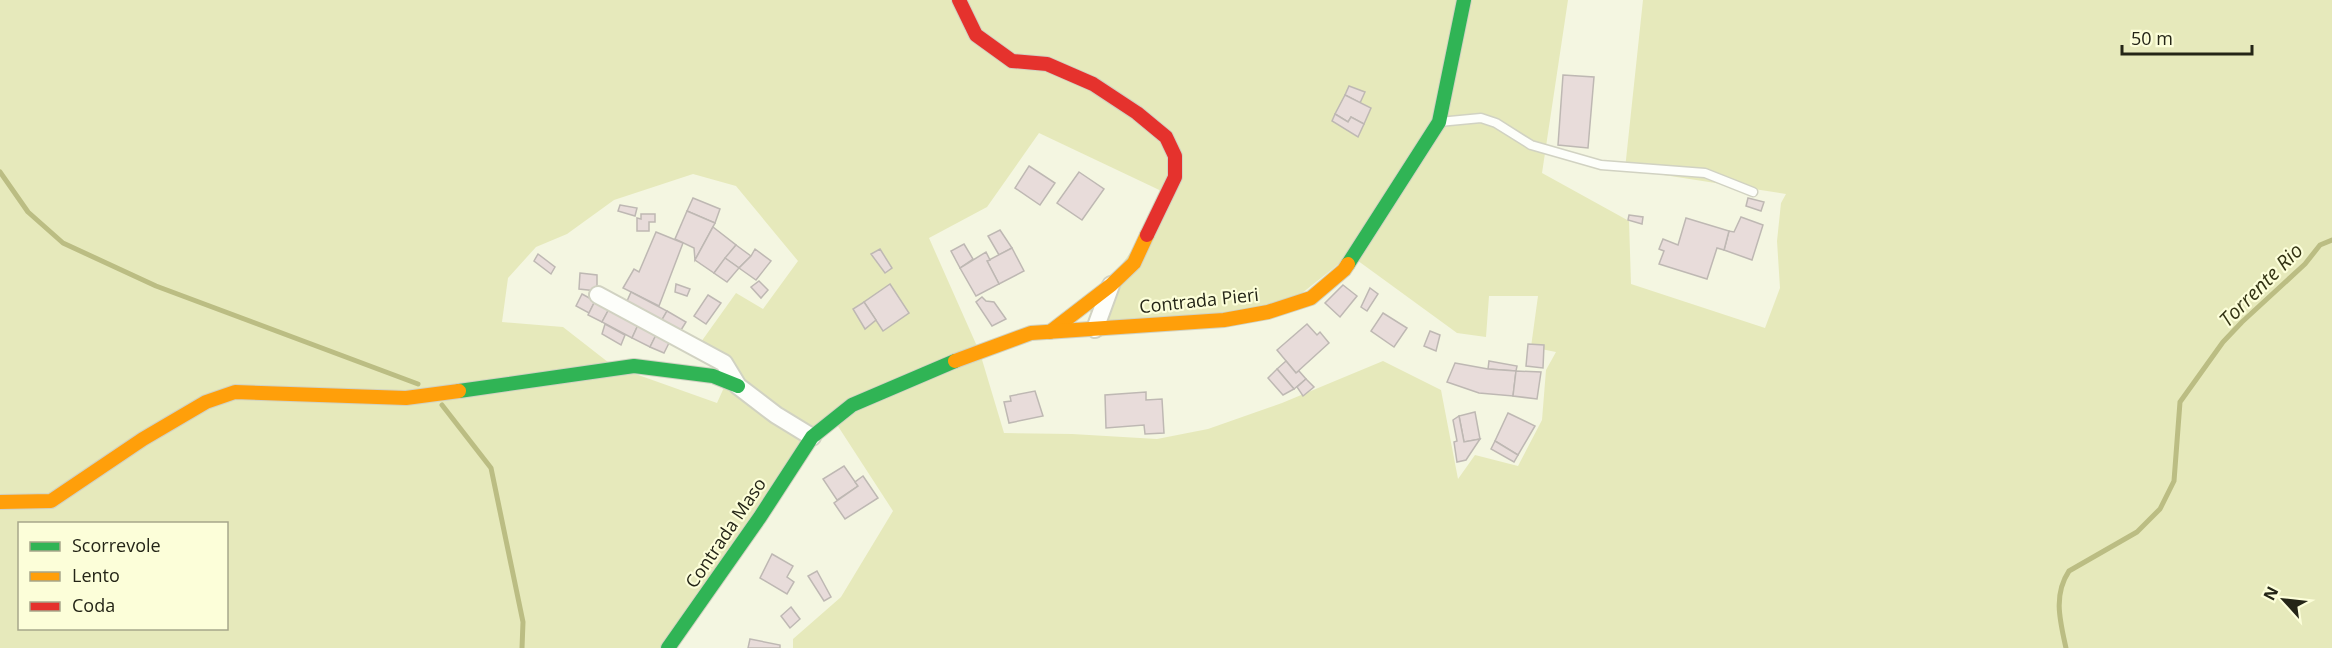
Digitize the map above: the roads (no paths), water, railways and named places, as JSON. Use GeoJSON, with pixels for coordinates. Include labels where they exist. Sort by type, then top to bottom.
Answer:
{"type":"FeatureCollection","features":[{"type":"Feature","properties":{"kind":"street"},"geometry":{"type":"LineString","coordinates":[[959,0],[976,35],[1012,61],[1047,64],[1093,84],[1137,113],[1166,137],[1176,156],[1175,177],[1134,263],[1111,285],[1050,332]]}},
{"type":"Feature","properties":{"kind":"street"},"geometry":{"type":"LineString","coordinates":[[1439,122],[1464,0]]}},
{"type":"Feature","properties":{"kind":"street","name":"Contrada Pieri"},"geometry":{"type":"LineString","coordinates":[[1050,332],[1224,320],[1268,312],[1311,298],[1344,270],[1439,122]]}},
{"type":"Feature","properties":{"kind":"street"},"geometry":{"type":"LineString","coordinates":[[1095,329],[1111,285]]}},
{"type":"Feature","properties":{"kind":"street"},"geometry":{"type":"LineString","coordinates":[[598,295],[724,363],[738,386]]}},
{"type":"Feature","properties":{"kind":"street","name":"Contrada Maso"},"geometry":{"type":"LineString","coordinates":[[668,648],[760,518],[812,437],[852,405],[930,370],[1031,333],[1050,332]]}},
{"type":"Feature","properties":{"kind":"street"},"geometry":{"type":"LineString","coordinates":[[0,502],[51,501],[143,439],[206,402],[234,392],[406,398],[634,366],[713,376],[738,386],[776,415],[812,437]]}},
{"type":"Feature","properties":{"kind":"lane"},"geometry":{"type":"LineString","coordinates":[[1439,122],[1481,118],[1496,123],[1531,145],[1592,163],[1705,173],[1753,192]]}},
{"type":"Feature","properties":{"kind":"waterway"},"geometry":{"type":"LineString","coordinates":[[0,172],[28,212],[63,243],[156,286],[418,384]]}},
{"type":"Feature","properties":{"kind":"waterway","name":"Torrente Rio"},"geometry":{"type":"LineString","coordinates":[[2066,648],[2059,599],[2069,571],[2137,532],[2160,509],[2174,481],[2180,402],[2223,342],[2305,264],[2320,245],[2332,240]]}},
{"type":"Feature","properties":{"kind":"waterway"},"geometry":{"type":"LineString","coordinates":[[442,405],[491,468],[523,622],[522,648]]}}]}
